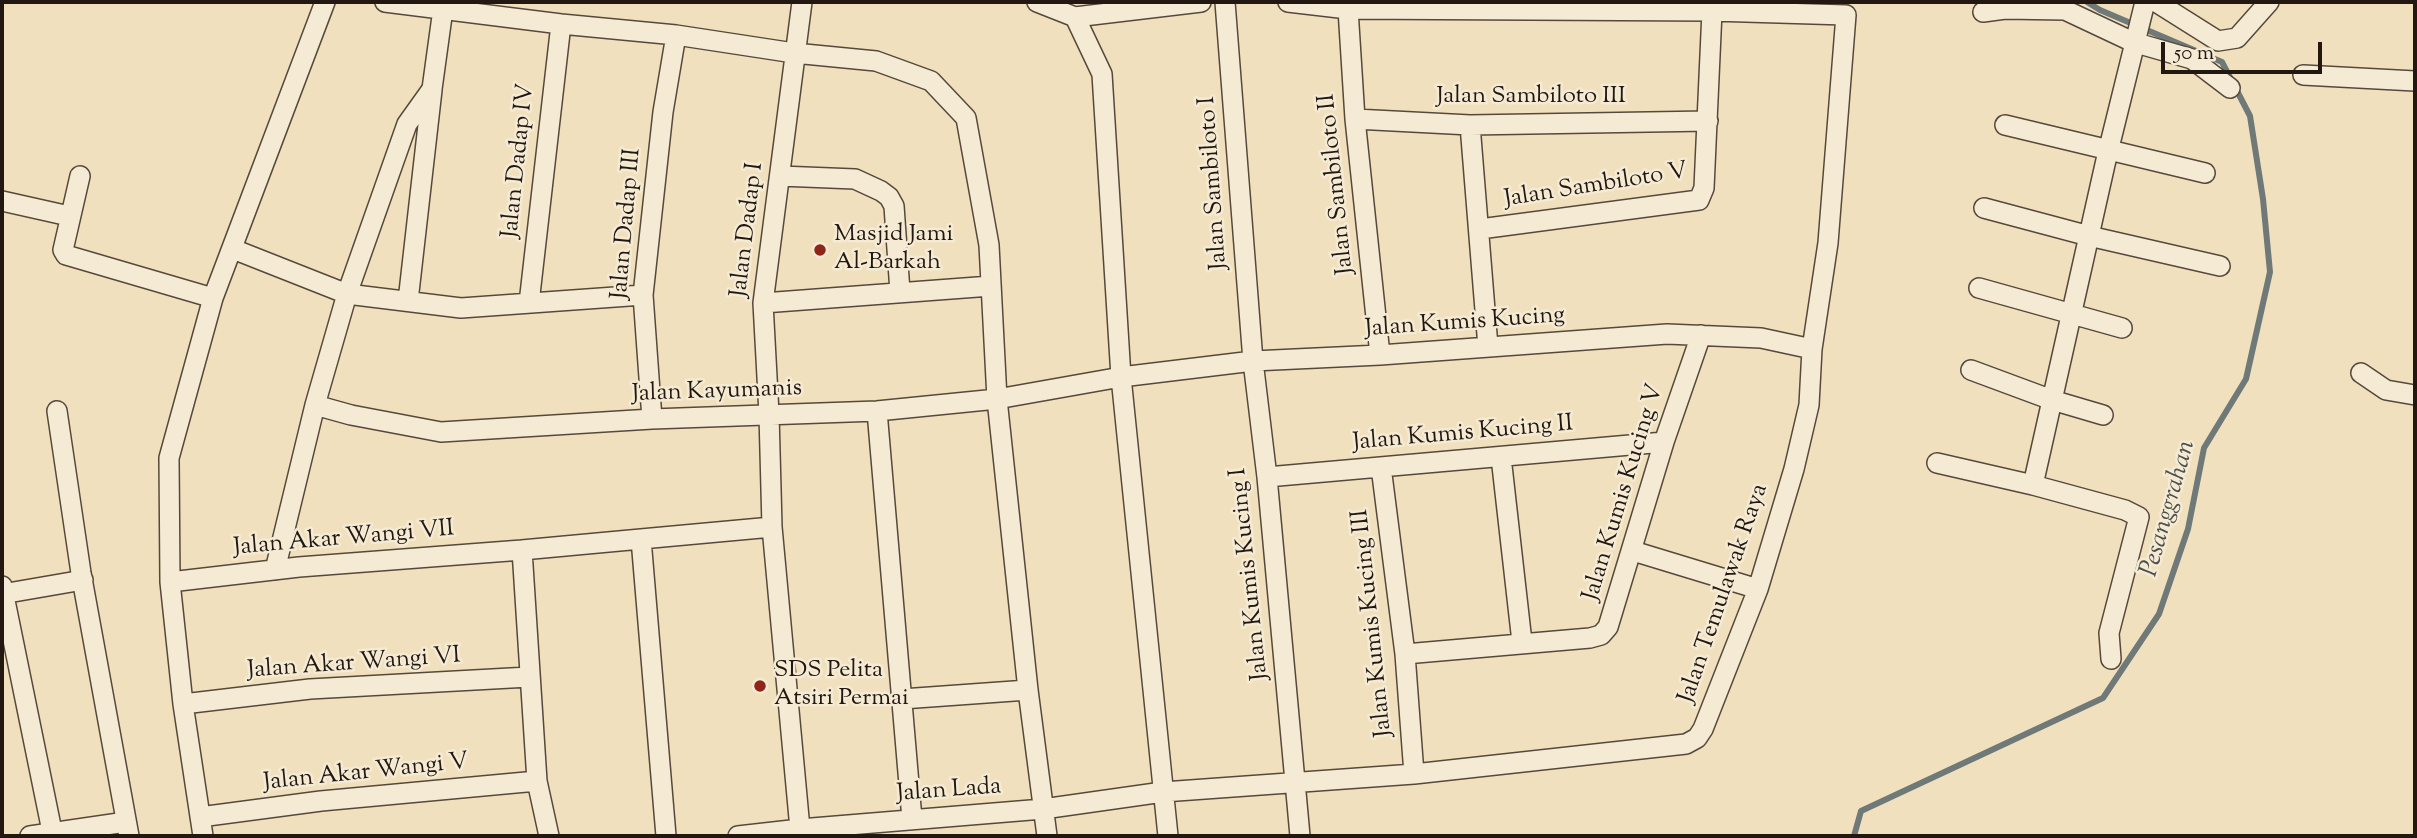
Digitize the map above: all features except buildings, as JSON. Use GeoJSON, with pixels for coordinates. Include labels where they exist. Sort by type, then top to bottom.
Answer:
{"type":"FeatureCollection","features":[{"type":"Feature","properties":{"kind":"street"},"geometry":{"type":"LineString","coordinates":[[202,827],[183,705],[170,582],[170,458],[213,298],[325,2]]}},
{"type":"Feature","properties":{"kind":"street"},"geometry":{"type":"LineString","coordinates":[[385,2],[561,24],[676,34],[794,53],[876,61],[931,81],[966,118],[989,245],[998,399],[1046,836]]}},
{"type":"Feature","properties":{"kind":"street","name":"Jalan Dadap I"},"geometry":{"type":"LineString","coordinates":[[800,829],[772,527],[763,303],[802,2]]}},
{"type":"Feature","properties":{"kind":"street"},"geometry":{"type":"LineString","coordinates":[[1037,2],[1075,17],[1202,2]]}},
{"type":"Feature","properties":{"kind":"street","name":"Jalan Sambiloto I"},"geometry":{"type":"LineString","coordinates":[[1225,2],[1253,361]]}},
{"type":"Feature","properties":{"kind":"street"},"geometry":{"type":"LineString","coordinates":[[1288,2],[1348,9],[1544,6],[1712,11]]}},
{"type":"Feature","properties":{"kind":"street"},"geometry":{"type":"LineString","coordinates":[[2033,485],[2108,150],[2136,35],[2149,2],[2218,41],[2237,38],[2269,2]]}},
{"type":"Feature","properties":{"kind":"street"},"geometry":{"type":"LineString","coordinates":[[408,302],[443,9]]}},
{"type":"Feature","properties":{"kind":"street","name":"Jalan Sambiloto II"},"geometry":{"type":"LineString","coordinates":[[1348,9],[1355,119],[1380,355]]}},
{"type":"Feature","properties":{"kind":"street"},"geometry":{"type":"LineString","coordinates":[[1983,12],[2005,9],[2065,10],[2136,35],[2192,59],[2230,88]]}},
{"type":"Feature","properties":{"kind":"street","name":"Jalan Temulawak Raya"},"geometry":{"type":"LineString","coordinates":[[1163,792],[1414,774],[1686,744],[1697,738],[1724,680],[1758,589],[1794,469],[1809,405],[1812,349],[1828,243],[1846,15],[1712,11]]}},
{"type":"Feature","properties":{"kind":"street","name":"Jalan Sambiloto V"},"geometry":{"type":"LineString","coordinates":[[1480,229],[1699,200],[1704,188],[1712,11]]}},
{"type":"Feature","properties":{"kind":"street"},"geometry":{"type":"LineString","coordinates":[[1075,17],[1102,74],[1121,377],[1168,836]]}},
{"type":"Feature","properties":{"kind":"street","name":"Jalan Dadap IV"},"geometry":{"type":"LineString","coordinates":[[529,303],[561,24]]}},
{"type":"Feature","properties":{"kind":"street","name":"Jalan Dadap III"},"geometry":{"type":"LineString","coordinates":[[652,419],[643,295],[663,112],[676,34]]}},
{"type":"Feature","properties":{"kind":"street"},"geometry":{"type":"LineString","coordinates":[[2304,75],[2415,81]]}},
{"type":"Feature","properties":{"kind":"street"},"geometry":{"type":"LineString","coordinates":[[275,570],[315,405],[347,294],[407,124],[432,89]]}},
{"type":"Feature","properties":{"kind":"street","name":"Jalan Sambiloto III"},"geometry":{"type":"LineString","coordinates":[[1355,119],[1470,125],[1708,121]]}},
{"type":"Feature","properties":{"kind":"street"},"geometry":{"type":"LineString","coordinates":[[1470,125],[1488,347]]}},
{"type":"Feature","properties":{"kind":"street"},"geometry":{"type":"LineString","coordinates":[[2005,125],[2205,173]]}},
{"type":"Feature","properties":{"kind":"street"},"geometry":{"type":"LineString","coordinates":[[80,176],[63,250],[71,258],[213,298]]}},
{"type":"Feature","properties":{"kind":"street"},"geometry":{"type":"LineString","coordinates":[[780,176],[855,179],[889,197],[894,206],[900,292]]}},
{"type":"Feature","properties":{"kind":"street"},"geometry":{"type":"LineString","coordinates":[[2,201],[69,216]]}},
{"type":"Feature","properties":{"kind":"street"},"geometry":{"type":"LineString","coordinates":[[1984,208],[2089,236],[2220,266]]}},
{"type":"Feature","properties":{"kind":"street"},"geometry":{"type":"LineString","coordinates":[[233,248],[347,294],[408,302],[461,308],[643,295]]}},
{"type":"Feature","properties":{"kind":"street"},"geometry":{"type":"LineString","coordinates":[[763,303],[991,286]]}},
{"type":"Feature","properties":{"kind":"street"},"geometry":{"type":"LineString","coordinates":[[1979,288],[2122,328]]}},
{"type":"Feature","properties":{"kind":"street","name":"Jalan Kumis Kucing"},"geometry":{"type":"LineString","coordinates":[[1121,377],[1253,361],[1380,355],[1667,334],[1761,338],[1812,349]]}},
{"type":"Feature","properties":{"kind":"street","name":"Jalan Kumis Kucing V"},"geometry":{"type":"LineString","coordinates":[[1405,654],[1601,635],[1608,627],[1664,442],[1701,335]]}},
{"type":"Feature","properties":{"kind":"street","name":"Jalan Kumis Kucing I"},"geometry":{"type":"LineString","coordinates":[[1253,361],[1267,477],[1300,836]]}},
{"type":"Feature","properties":{"kind":"street"},"geometry":{"type":"LineString","coordinates":[[1971,370],[2052,400],[2103,415]]}},
{"type":"Feature","properties":{"kind":"street"},"geometry":{"type":"LineString","coordinates":[[2361,373],[2386,390],[2415,395]]}},
{"type":"Feature","properties":{"kind":"street","name":"Jalan Kayumanis"},"geometry":{"type":"LineString","coordinates":[[315,405],[351,415],[441,432],[652,419],[877,411],[998,399],[1121,377]]}},
{"type":"Feature","properties":{"kind":"street"},"geometry":{"type":"LineString","coordinates":[[30,836],[128,829],[83,580],[57,411]]}},
{"type":"Feature","properties":{"kind":"street"},"geometry":{"type":"LineString","coordinates":[[877,411],[912,819]]}},
{"type":"Feature","properties":{"kind":"street","name":"Jalan Kumis Kucing II"},"geometry":{"type":"LineString","coordinates":[[1267,477],[1664,442]]}},
{"type":"Feature","properties":{"kind":"street"},"geometry":{"type":"LineString","coordinates":[[1501,457],[1522,642]]}},
{"type":"Feature","properties":{"kind":"street"},"geometry":{"type":"LineString","coordinates":[[1937,463],[2033,485],[2125,510],[2139,517],[2109,634],[2111,659]]}},
{"type":"Feature","properties":{"kind":"street","name":"Jalan Kumis Kucing III"},"geometry":{"type":"LineString","coordinates":[[1381,467],[1405,654],[1414,774]]}},
{"type":"Feature","properties":{"kind":"street","name":"Jalan Akar Wangi VII"},"geometry":{"type":"LineString","coordinates":[[170,582],[275,570],[772,527]]}},
{"type":"Feature","properties":{"kind":"street"},"geometry":{"type":"LineString","coordinates":[[641,540],[666,836]]}},
{"type":"Feature","properties":{"kind":"street"},"geometry":{"type":"LineString","coordinates":[[522,550],[537,781],[549,836]]}},
{"type":"Feature","properties":{"kind":"street"},"geometry":{"type":"LineString","coordinates":[[1633,551],[1758,589]]}},
{"type":"Feature","properties":{"kind":"street"},"geometry":{"type":"LineString","coordinates":[[52,834],[2,591],[83,580]]}},
{"type":"Feature","properties":{"kind":"street","name":"Jalan Akar Wangi VI"},"geometry":{"type":"LineString","coordinates":[[183,705],[310,689],[529,677]]}},
{"type":"Feature","properties":{"kind":"street"},"geometry":{"type":"LineString","coordinates":[[902,699],[1028,690]]}},
{"type":"Feature","properties":{"kind":"street","name":"Jalan Akar Wangi V"},"geometry":{"type":"LineString","coordinates":[[202,827],[321,801],[537,781]]}},
{"type":"Feature","properties":{"kind":"street","name":"Jalan Lada"},"geometry":{"type":"LineString","coordinates":[[738,836],[1043,809],[1163,792]]}},
{"type":"Feature","properties":{"kind":"waterway","name":"Pesanggrahan"},"geometry":{"type":"LineString","coordinates":[[1854,836],[1861,811],[2103,698],[2159,614],[2188,529],[2204,448],[2246,379],[2270,272],[2263,199],[2250,116],[2222,62],[2087,2]]}},
{"type":"Feature","properties":{"kind":"place","name":"Masjid Jami Al-Barkah"},"geometry":{"type":"Point","coordinates":[820,250]}},
{"type":"Feature","properties":{"kind":"place","name":"SDS Pelita Atsiri Permai"},"geometry":{"type":"Point","coordinates":[760,686]}}]}
